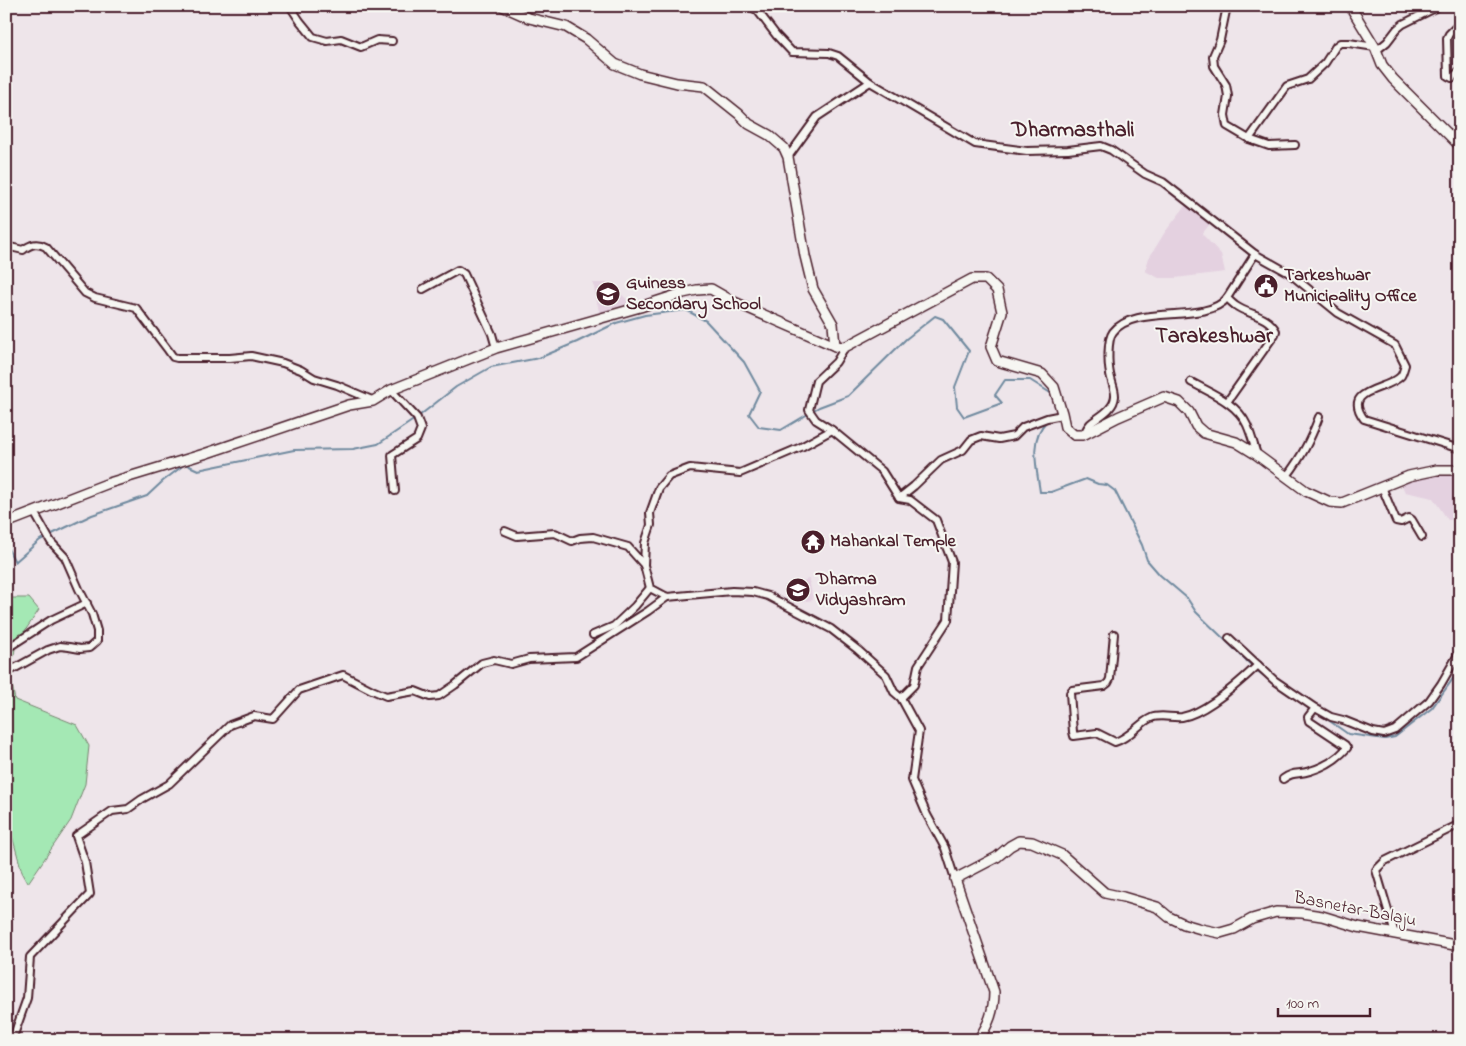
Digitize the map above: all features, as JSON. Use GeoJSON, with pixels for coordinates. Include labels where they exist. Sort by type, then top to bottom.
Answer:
{"type":"FeatureCollection","features":[{"type":"Feature","properties":{"kind":"street"},"geometry":{"type":"LineString","coordinates":[[290,6],[313,37],[327,41],[341,39],[361,47],[378,40],[392,41]]}},
{"type":"Feature","properties":{"kind":"street"},"geometry":{"type":"LineString","coordinates":[[502,6],[529,18],[566,27],[586,39],[615,64],[640,74],[677,83],[704,86],[749,124],[769,135],[784,148],[788,156],[813,289],[834,324],[835,346]]}},
{"type":"Feature","properties":{"kind":"street"},"geometry":{"type":"LineString","coordinates":[[749,6],[757,10],[792,52],[829,53],[838,56],[870,82],[975,144],[1027,151],[1068,150],[1101,146],[1111,150],[1145,174],[1163,182],[1255,254],[1289,273],[1338,313],[1395,345],[1405,365],[1402,375],[1395,381],[1362,395],[1358,402],[1359,412],[1364,419],[1460,448]]}},
{"type":"Feature","properties":{"kind":"street"},"geometry":{"type":"LineString","coordinates":[[1227,6],[1220,40],[1213,56],[1214,66],[1226,85],[1228,96],[1225,115],[1227,126],[1250,139],[1269,146],[1295,145]]}},
{"type":"Feature","properties":{"kind":"street"},"geometry":{"type":"LineString","coordinates":[[1350,6],[1376,49],[1382,65],[1393,79],[1460,146]]}},
{"type":"Feature","properties":{"kind":"street"},"geometry":{"type":"LineString","coordinates":[[1250,139],[1287,86],[1308,79],[1325,63],[1340,43],[1376,49],[1387,42],[1403,24],[1439,6]]}},
{"type":"Feature","properties":{"kind":"street"},"geometry":{"type":"LineString","coordinates":[[1460,23],[1447,38],[1448,76],[1452,78],[1460,70]]}},
{"type":"Feature","properties":{"kind":"street"},"geometry":{"type":"LineString","coordinates":[[788,156],[817,118],[870,82]]}},
{"type":"Feature","properties":{"kind":"street"},"geometry":{"type":"LineString","coordinates":[[6,246],[23,250],[35,243],[46,247],[85,293],[95,298],[136,308],[168,350],[177,358],[251,356],[283,363],[301,370],[314,378],[337,384],[373,401]]}},
{"type":"Feature","properties":{"kind":"street"},"geometry":{"type":"LineString","coordinates":[[1083,435],[1088,426],[1113,405],[1115,396],[1110,374],[1109,345],[1112,334],[1121,324],[1133,319],[1199,311],[1216,307],[1228,298],[1255,254]]}},
{"type":"Feature","properties":{"kind":"street"},"geometry":{"type":"LineString","coordinates":[[423,289],[458,270],[464,274],[492,334],[496,348]]}},
{"type":"Feature","properties":{"kind":"street"},"geometry":{"type":"LineString","coordinates":[[901,698],[914,686],[918,666],[948,620],[952,562],[936,520],[910,500],[898,498],[882,471],[832,430],[816,420],[809,410],[816,381],[836,362],[845,347],[972,278],[986,278],[997,290],[1002,312],[991,347],[997,361],[1042,374],[1054,387],[1065,427],[1074,435],[1083,435],[1164,397],[1179,402],[1189,412],[1196,426],[1204,433],[1236,442],[1258,455],[1306,490],[1330,502],[1342,503],[1409,476],[1437,470],[1460,470]]}},
{"type":"Feature","properties":{"kind":"street"},"geometry":{"type":"LineString","coordinates":[[6,523],[109,483],[204,454],[340,408],[373,401],[391,390],[496,348],[640,307],[682,293],[711,290],[835,346],[845,347]]}},
{"type":"Feature","properties":{"kind":"street"},"geometry":{"type":"LineString","coordinates":[[1227,402],[1276,331],[1262,317],[1234,305],[1228,298]]}},
{"type":"Feature","properties":{"kind":"street"},"geometry":{"type":"LineString","coordinates":[[1191,382],[1227,402],[1239,413],[1247,424],[1258,455]]}},
{"type":"Feature","properties":{"kind":"street"},"geometry":{"type":"LineString","coordinates":[[391,390],[417,418],[421,429],[417,439],[392,454],[395,491]]}},
{"type":"Feature","properties":{"kind":"street"},"geometry":{"type":"LineString","coordinates":[[898,498],[914,486],[941,460],[963,450],[971,440],[981,436],[999,439],[1014,436],[1023,427],[1060,414]]}},
{"type":"Feature","properties":{"kind":"street"},"geometry":{"type":"LineString","coordinates":[[1287,476],[1312,437],[1319,416]]}},
{"type":"Feature","properties":{"kind":"street"},"geometry":{"type":"LineString","coordinates":[[650,588],[644,565],[645,544],[652,524],[650,512],[659,488],[669,476],[690,468],[740,473],[801,447],[832,430]]}},
{"type":"Feature","properties":{"kind":"street"},"geometry":{"type":"LineString","coordinates":[[1382,486],[1396,521],[1401,522],[1409,518],[1422,537]]}},
{"type":"Feature","properties":{"kind":"street"},"geometry":{"type":"LineString","coordinates":[[6,673],[48,650],[60,646],[80,649],[88,648],[97,641],[97,630],[92,614],[78,589],[65,556],[51,542],[34,512]]}},
{"type":"Feature","properties":{"kind":"street"},"geometry":{"type":"LineString","coordinates":[[505,531],[518,536],[555,533],[572,541],[593,537],[628,547],[644,565]]}},
{"type":"Feature","properties":{"kind":"street"},"geometry":{"type":"LineString","coordinates":[[650,588],[667,596],[732,591],[753,592],[768,596],[831,629],[858,650],[886,676],[894,692],[901,698],[919,731],[912,780],[927,815],[945,848],[994,992],[994,1005],[986,1029],[978,1040]]}},
{"type":"Feature","properties":{"kind":"street"},"geometry":{"type":"LineString","coordinates":[[593,635],[614,626],[650,588]]}},
{"type":"Feature","properties":{"kind":"street"},"geometry":{"type":"LineString","coordinates":[[9,1040],[15,1032],[27,998],[30,957],[90,894],[85,862],[76,836],[112,811],[128,809],[169,784],[230,725],[254,716],[273,719],[299,690],[343,675],[386,696],[415,691],[430,697],[439,696],[482,663],[494,660],[511,664],[529,659],[576,657],[648,611],[667,596]]}},
{"type":"Feature","properties":{"kind":"street"},"geometry":{"type":"LineString","coordinates":[[6,650],[51,620],[87,603]]}},
{"type":"Feature","properties":{"kind":"street"},"geometry":{"type":"LineString","coordinates":[[1114,634],[1108,683],[1104,686],[1072,690],[1070,693],[1072,732],[1074,736],[1097,732],[1115,742],[1131,734],[1150,718],[1183,717],[1204,708],[1240,682],[1258,666]]}},
{"type":"Feature","properties":{"kind":"street"},"geometry":{"type":"LineString","coordinates":[[1229,638],[1274,680],[1315,708],[1331,717],[1384,734],[1390,733],[1404,723],[1429,701],[1460,651]]}},
{"type":"Feature","properties":{"kind":"street"},"geometry":{"type":"LineString","coordinates":[[1283,778],[1291,773],[1309,772],[1336,759],[1347,748],[1308,719],[1315,708]]}},
{"type":"Feature","properties":{"kind":"street"},"geometry":{"type":"LineString","coordinates":[[1395,934],[1376,870],[1385,861],[1460,824]]}},
{"type":"Feature","properties":{"kind":"street","name":"Basnetar-Balaju"},"geometry":{"type":"LineString","coordinates":[[955,879],[997,857],[1019,841],[1032,842],[1062,855],[1105,893],[1157,907],[1169,917],[1201,929],[1220,933],[1234,929],[1252,919],[1276,912],[1302,913],[1395,934],[1460,946]]}},
{"type":"Feature","properties":{"kind":"shaded area"},"geometry":{"type":"Polygon","coordinates":[[[1187,204],[1210,224],[1202,234],[1221,254],[1225,272],[1159,278],[1145,271],[1149,258],[1165,232],[1187,204]]]}},
{"type":"Feature","properties":{"kind":"shaded area","name":"Guiness Secondary School"},"geometry":{"type":"Polygon","coordinates":[[[593,283],[609,283],[634,306],[600,316],[593,283]]]}},
{"type":"Feature","properties":{"kind":"shaded area"},"geometry":{"type":"Polygon","coordinates":[[[1460,470],[1460,520],[1448,520],[1433,498],[1405,492],[1399,479],[1460,470]]]}},
{"type":"Feature","properties":{"kind":"shaded area","name":"Dharma Vidyashram"},"geometry":{"type":"Polygon","coordinates":[[[809,579],[813,600],[800,602],[787,594],[784,586],[809,579]]]}},
{"type":"Feature","properties":{"kind":"green space"},"geometry":{"type":"Polygon","coordinates":[[[9,598],[29,598],[39,610],[16,644],[10,675],[15,700],[77,725],[89,746],[85,784],[71,820],[28,883],[22,872],[6,814],[6,604],[9,598]]]}},
{"type":"Feature","properties":{"kind":"waterway"},"geometry":{"type":"LineString","coordinates":[[419,416],[456,387],[491,367],[539,358],[616,323],[645,315],[686,310],[706,321],[744,362],[760,391],[749,414],[759,427],[781,430],[808,414]]}},
{"type":"Feature","properties":{"kind":"waterway"},"geometry":{"type":"LineString","coordinates":[[812,411],[848,396],[906,339],[935,316],[943,319],[969,351],[955,387],[957,407],[964,417],[1002,403],[995,395],[1005,380],[1030,380],[1052,394]]}},
{"type":"Feature","properties":{"kind":"waterway"},"geometry":{"type":"LineString","coordinates":[[50,535],[92,515],[147,496],[185,464],[198,470],[294,450],[353,449],[378,444],[415,419]]}},
{"type":"Feature","properties":{"kind":"waterway"},"geometry":{"type":"LineString","coordinates":[[1047,421],[1037,436],[1035,455],[1040,492],[1051,492],[1086,479],[1098,484],[1107,485],[1115,491],[1142,545],[1147,560],[1160,575],[1187,598],[1196,612],[1253,667]]}},
{"type":"Feature","properties":{"kind":"waterway"},"geometry":{"type":"LineString","coordinates":[[6,545],[15,562],[46,537]]}},
{"type":"Feature","properties":{"kind":"waterway"},"geometry":{"type":"LineString","coordinates":[[1324,717],[1348,734],[1385,739],[1395,737],[1432,708],[1460,669]]}},
{"type":"Feature","properties":{"kind":"waterway"},"geometry":{"type":"LineString","coordinates":[[1256,670],[1272,682]]}},
{"type":"Feature","properties":{"kind":"place","name":"Tarkeshwar Municipality Office"},"geometry":{"type":"Point","coordinates":[1266,286]}},
{"type":"Feature","properties":{"kind":"place","name":"Guiness Secondary School"},"geometry":{"type":"Point","coordinates":[608,294]}},
{"type":"Feature","properties":{"kind":"place","name":"Mahankal Temple"},"geometry":{"type":"Point","coordinates":[813,542]}},
{"type":"Feature","properties":{"kind":"place","name":"Dharma Vidyashram"},"geometry":{"type":"Point","coordinates":[798,590]}},
{"type":"Feature","properties":{"kind":"district","name":"Dharmasthali"},"geometry":{"type":"Point","coordinates":[1073,131]}},
{"type":"Feature","properties":{"kind":"district","name":"Tarakeshwar"},"geometry":{"type":"Point","coordinates":[1214,337]}}]}
